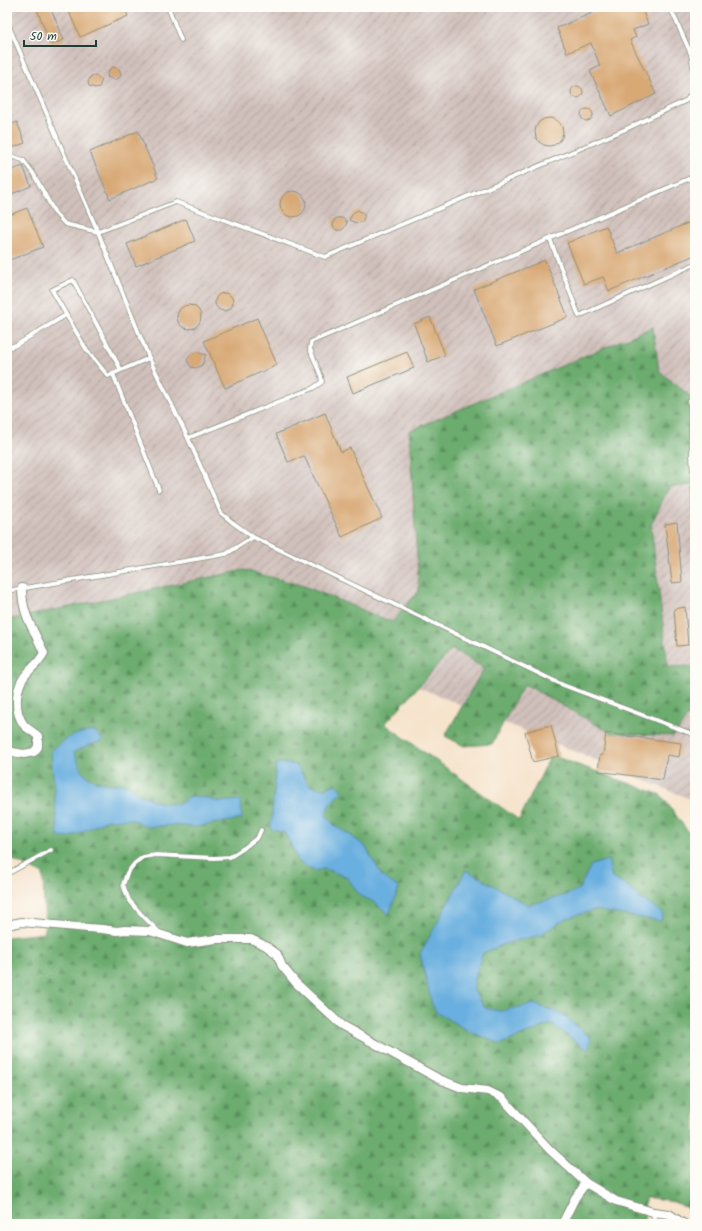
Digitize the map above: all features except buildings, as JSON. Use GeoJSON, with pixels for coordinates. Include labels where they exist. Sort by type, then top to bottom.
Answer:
{"type":"FeatureCollection","features":[{"type":"Feature","properties":{"kind":"street"},"geometry":{"type":"LineString","coordinates":[[7,751],[24,754],[34,752],[38,747],[38,736],[32,730],[24,726],[19,716],[16,697],[23,678],[41,660],[44,654],[26,618],[22,598],[22,588]]}},
{"type":"Feature","properties":{"kind":"street"},"geometry":{"type":"LineString","coordinates":[[7,925],[22,922],[117,931],[150,931],[187,943],[216,939],[251,939],[266,946],[277,954],[282,966],[296,983],[340,1025],[439,1079],[462,1088],[488,1091],[502,1098],[550,1150],[586,1183],[616,1201],[653,1212],[669,1214],[684,1224]]}},
{"type":"Feature","properties":{"kind":"street"},"geometry":{"type":"LineString","coordinates":[[562,1224],[575,1198],[586,1183]]}},
{"type":"Feature","properties":{"kind":"lane"},"geometry":{"type":"LineString","coordinates":[[168,7],[181,40]]}},
{"type":"Feature","properties":{"kind":"lane"},"geometry":{"type":"LineString","coordinates":[[670,7],[692,54],[695,78]]}},
{"type":"Feature","properties":{"kind":"lane"},"geometry":{"type":"LineString","coordinates":[[7,22],[98,232],[149,358],[222,513],[253,537],[563,685],[695,734]]}},
{"type":"Feature","properties":{"kind":"lane"},"geometry":{"type":"LineString","coordinates":[[7,157],[11,156],[23,160],[34,173],[55,213],[65,224],[98,232],[176,202],[325,257],[658,114],[687,100],[695,86]]}},
{"type":"Feature","properties":{"kind":"lane"},"geometry":{"type":"LineString","coordinates":[[188,438],[313,388],[322,382],[310,349],[311,342],[695,176]]}},
{"type":"Feature","properties":{"kind":"lane"},"geometry":{"type":"LineString","coordinates":[[550,239],[579,316],[695,264]]}},
{"type":"Feature","properties":{"kind":"lane"},"geometry":{"type":"LineString","coordinates":[[121,370],[73,280],[52,290],[86,349],[108,376],[149,358]]}},
{"type":"Feature","properties":{"kind":"lane"},"geometry":{"type":"LineString","coordinates":[[7,348],[16,345],[66,315]]}},
{"type":"Feature","properties":{"kind":"lane"},"geometry":{"type":"LineString","coordinates":[[113,374],[159,490]]}},
{"type":"Feature","properties":{"kind":"lane"},"geometry":{"type":"LineString","coordinates":[[690,401],[695,530]]}},
{"type":"Feature","properties":{"kind":"lane"},"geometry":{"type":"LineString","coordinates":[[7,591],[226,554],[253,537]]}},
{"type":"Feature","properties":{"kind":"lane"},"geometry":{"type":"LineString","coordinates":[[162,935],[129,900],[123,885],[127,873],[135,863],[143,857],[156,855],[214,858],[230,857],[258,836],[261,830]]}},
{"type":"Feature","properties":{"kind":"lane"},"geometry":{"type":"LineString","coordinates":[[7,874],[51,850]]}},
{"type":"Feature","properties":{"kind":"lane"},"geometry":{"type":"LineString","coordinates":[[653,1212],[654,1224]]}},
{"type":"Feature","properties":{"kind":"shaded area"},"geometry":{"type":"Polygon","coordinates":[[[7,7],[695,7],[695,801],[255,620],[7,648],[7,7]]]}},
{"type":"Feature","properties":{"kind":"green space"},"geometry":{"type":"Polygon","coordinates":[[[653,327],[659,371],[695,400],[695,485],[669,487],[651,525],[668,667],[695,666],[695,706],[674,736],[611,733],[524,684],[492,744],[464,746],[445,736],[484,668],[452,649],[385,724],[519,820],[551,755],[661,795],[689,833],[695,836],[695,1221],[687,1208],[674,1202],[645,1198],[644,1221],[630,1224],[7,1224],[7,937],[45,933],[43,874],[7,857],[7,620],[244,570],[304,586],[392,622],[419,591],[409,431],[653,327]]]}},
{"type":"Feature","properties":{"kind":"water"},"geometry":{"type":"Polygon","coordinates":[[[95,731],[103,741],[89,745],[74,752],[83,773],[95,781],[108,784],[127,784],[139,794],[157,802],[178,805],[190,796],[206,798],[219,802],[240,800],[242,819],[195,827],[175,825],[148,827],[132,819],[107,820],[69,838],[58,837],[51,751],[71,736],[95,731]]]}},
{"type":"Feature","properties":{"kind":"water"},"geometry":{"type":"Polygon","coordinates":[[[281,763],[296,765],[309,785],[323,789],[336,784],[342,791],[329,805],[326,815],[335,826],[365,846],[382,876],[399,888],[389,914],[372,901],[360,896],[347,877],[324,869],[314,871],[299,862],[285,833],[271,829],[276,764],[281,763]]]}},
{"type":"Feature","properties":{"kind":"water"},"geometry":{"type":"Polygon","coordinates":[[[608,860],[612,878],[627,886],[640,898],[663,913],[661,921],[594,910],[565,919],[540,935],[507,943],[483,953],[474,978],[474,992],[485,1008],[500,1011],[534,1004],[562,1014],[591,1038],[588,1050],[551,1024],[501,1044],[468,1031],[436,1012],[432,1004],[420,954],[466,870],[528,905],[567,895],[579,889],[591,865],[608,860]]]}}]}
